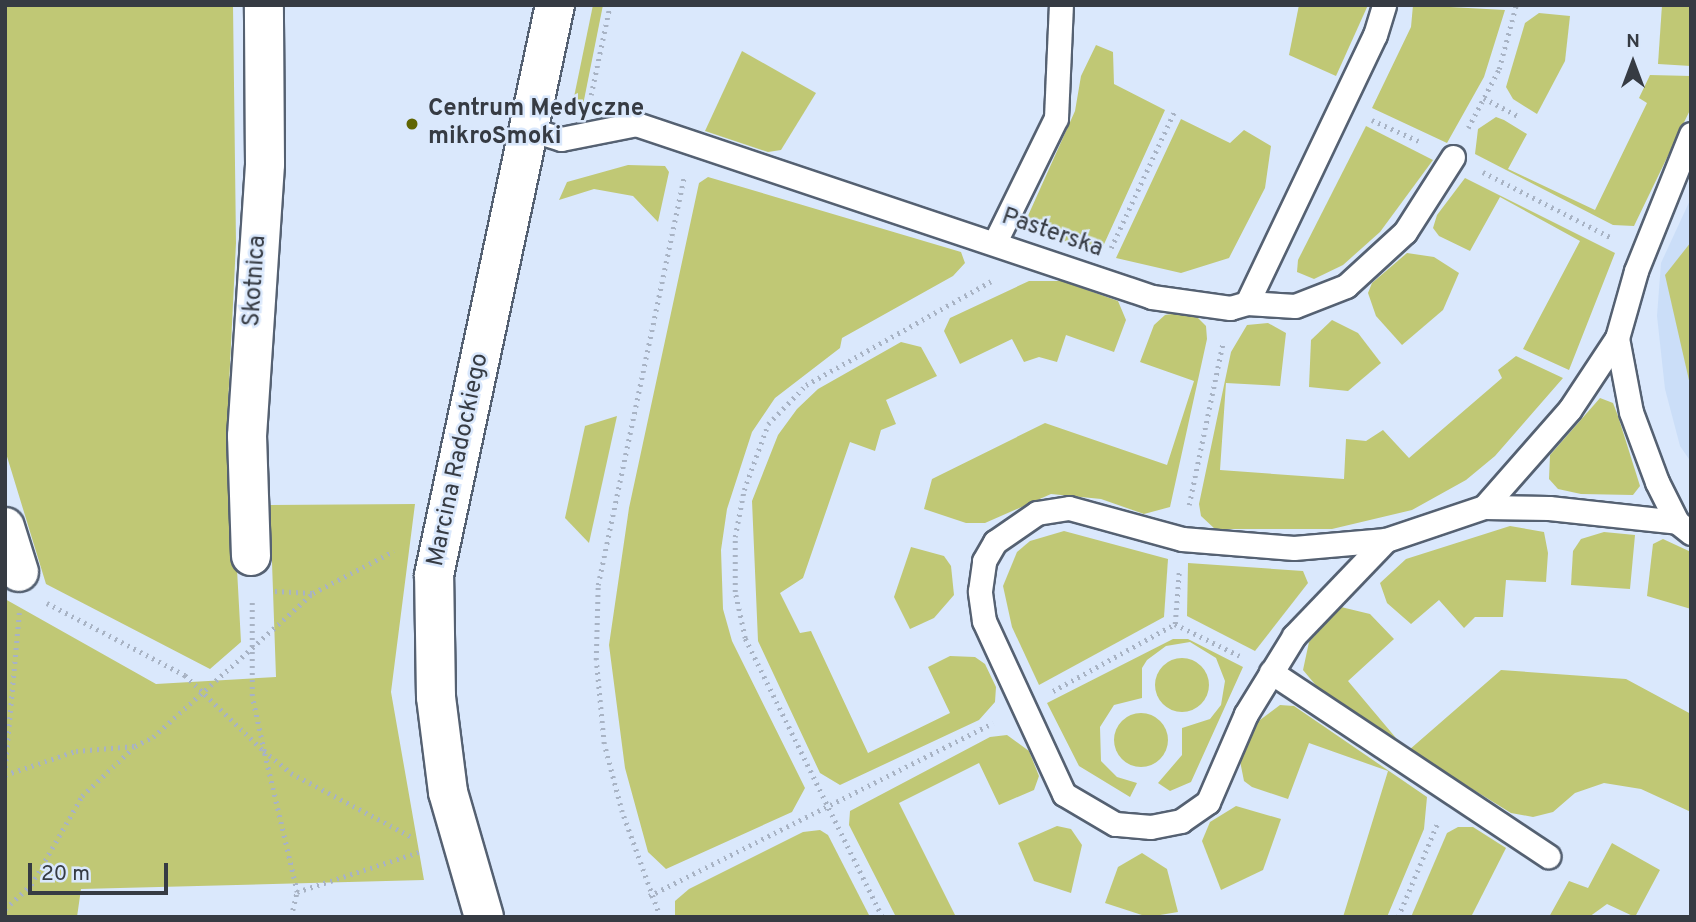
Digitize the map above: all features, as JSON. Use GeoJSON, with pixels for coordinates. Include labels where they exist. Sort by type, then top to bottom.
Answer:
{"type":"FeatureCollection","features":[{"type":"Feature","properties":{"kind":"street","name":"Skotnica"},"geometry":{"type":"LineString","coordinates":[[251,556],[247,436],[265,164],[264,5]]}},
{"type":"Feature","properties":{"kind":"street","name":"Marcina Radockiego"},"geometry":{"type":"LineString","coordinates":[[484,917],[448,792],[436,697],[435,575],[555,5]]}},
{"type":"Feature","properties":{"kind":"street"},"geometry":{"type":"LineString","coordinates":[[5,527],[25,584]]}},
{"type":"Feature","properties":{"kind":"lane"},"geometry":{"type":"LineString","coordinates":[[995,242],[1056,118],[1061,5]]}},
{"type":"Feature","properties":{"kind":"lane"},"geometry":{"type":"LineString","coordinates":[[1239,306],[1376,35],[1384,5]]}},
{"type":"Feature","properties":{"kind":"lane","name":"Pasterska"},"geometry":{"type":"LineString","coordinates":[[528,130],[561,139],[636,124],[995,242],[1152,297],[1239,306],[1295,306],[1346,286],[1405,232],[1453,157]]}},
{"type":"Feature","properties":{"kind":"lane"},"geometry":{"type":"LineString","coordinates":[[1483,507],[1570,409],[1617,338],[1643,254],[1691,134]]}},
{"type":"Feature","properties":{"kind":"lane"},"geometry":{"type":"LineString","coordinates":[[1617,338],[1631,412],[1684,527]]}},
{"type":"Feature","properties":{"kind":"lane"},"geometry":{"type":"LineString","coordinates":[[1386,540],[1294,636],[1271,672],[1208,802],[1181,821],[1151,827],[1115,824],[1064,794],[984,621],[980,591],[984,561],[995,542],[1037,513],[1069,508],[1182,539],[1294,548],[1386,540],[1483,507],[1549,508],[1684,527]]}},
{"type":"Feature","properties":{"kind":"lane"},"geometry":{"type":"LineString","coordinates":[[1271,672],[1450,794],[1548,856]]}},
{"type":"Feature","properties":{"kind":"path"},"geometry":{"type":"LineString","coordinates":[[598,133],[591,95],[610,5]]}},
{"type":"Feature","properties":{"kind":"path"},"geometry":{"type":"LineString","coordinates":[[1453,157],[1499,69],[1516,5]]}},
{"type":"Feature","properties":{"kind":"path"},"geometry":{"type":"LineString","coordinates":[[1484,97],[1518,116]]}},
{"type":"Feature","properties":{"kind":"path"},"geometry":{"type":"LineString","coordinates":[[1339,104],[1453,157],[1643,254]]}},
{"type":"Feature","properties":{"kind":"path"},"geometry":{"type":"LineString","coordinates":[[1098,278],[1174,111]]}},
{"type":"Feature","properties":{"kind":"path"},"geometry":{"type":"LineString","coordinates":[[660,917],[649,896],[604,744],[596,660],[598,586],[686,164]]}},
{"type":"Feature","properties":{"kind":"path"},"geometry":{"type":"LineString","coordinates":[[882,917],[826,808],[745,638],[735,592],[735,537],[744,490],[768,424],[806,385],[1036,256]]}},
{"type":"Feature","properties":{"kind":"path"},"geometry":{"type":"LineString","coordinates":[[1175,624],[1182,539],[1239,306]]}},
{"type":"Feature","properties":{"kind":"path"},"geometry":{"type":"LineString","coordinates":[[5,909],[31,885],[82,796],[135,746],[170,724],[252,646],[313,593],[356,566],[443,532]]}},
{"type":"Feature","properties":{"kind":"path"},"geometry":{"type":"LineString","coordinates":[[251,556],[252,696],[297,892],[291,917]]}},
{"type":"Feature","properties":{"kind":"path"},"geometry":{"type":"LineString","coordinates":[[5,768],[15,706],[18,616],[25,584],[206,691],[264,751],[291,773],[429,848],[297,892]]}},
{"type":"Feature","properties":{"kind":"path"},"geometry":{"type":"LineString","coordinates":[[649,896],[1023,707],[1175,624]]}},
{"type":"Feature","properties":{"kind":"path"},"geometry":{"type":"LineString","coordinates":[[1175,624],[1271,672]]}},
{"type":"Feature","properties":{"kind":"path"},"geometry":{"type":"LineString","coordinates":[[5,775],[76,751],[135,746]]}},
{"type":"Feature","properties":{"kind":"path"},"geometry":{"type":"LineString","coordinates":[[1398,917],[1450,794]]}},
{"type":"Feature","properties":{"kind":"shaded area"},"geometry":{"type":"Polygon","coordinates":[[[1691,198],[1691,462],[1680,446],[1665,389],[1657,316],[1661,263],[1691,198]]]}},
{"type":"Feature","properties":{"kind":"green space"},"geometry":{"type":"Polygon","coordinates":[[[5,5],[233,5],[236,243],[228,405],[241,642],[210,669],[46,584],[5,450],[5,5]]]}},
{"type":"Feature","properties":{"kind":"green space"},"geometry":{"type":"Polygon","coordinates":[[[593,5],[603,5],[583,105],[574,97],[593,5]]]}},
{"type":"Feature","properties":{"kind":"green space"},"geometry":{"type":"Polygon","coordinates":[[[1299,5],[1368,5],[1336,76],[1289,55],[1299,5]]]}},
{"type":"Feature","properties":{"kind":"green space"},"geometry":{"type":"Polygon","coordinates":[[[1413,5],[1505,10],[1484,77],[1447,143],[1372,108],[1411,27],[1413,5]]]}},
{"type":"Feature","properties":{"kind":"green space"},"geometry":{"type":"Polygon","coordinates":[[[1662,5],[1691,5],[1691,66],[1658,64],[1662,5]]]}},
{"type":"Feature","properties":{"kind":"green space"},"geometry":{"type":"Polygon","coordinates":[[[1539,13],[1570,16],[1565,61],[1537,114],[1513,99],[1506,87],[1525,23],[1539,13]]]}},
{"type":"Feature","properties":{"kind":"green space"},"geometry":{"type":"Polygon","coordinates":[[[1096,45],[1113,52],[1114,84],[1165,110],[1100,253],[1033,231],[1027,218],[1075,111],[1081,76],[1096,45]]]}},
{"type":"Feature","properties":{"kind":"green space"},"geometry":{"type":"Polygon","coordinates":[[[742,51],[816,93],[781,150],[768,152],[705,131],[742,51]]]}},
{"type":"Feature","properties":{"kind":"green space"},"geometry":{"type":"Polygon","coordinates":[[[1650,75],[1691,76],[1691,108],[1634,226],[1613,225],[1475,154],[1478,129],[1496,117],[1504,120],[1527,134],[1508,169],[1595,210],[1647,103],[1639,98],[1650,75]]]}},
{"type":"Feature","properties":{"kind":"green space"},"geometry":{"type":"Polygon","coordinates":[[[1181,119],[1230,143],[1244,130],[1271,146],[1265,188],[1229,258],[1181,273],[1116,258],[1181,119]]]}},
{"type":"Feature","properties":{"kind":"green space"},"geometry":{"type":"Polygon","coordinates":[[[1366,126],[1433,160],[1380,232],[1343,265],[1314,279],[1297,272],[1298,260],[1366,126]]]}},
{"type":"Feature","properties":{"kind":"green space"},"geometry":{"type":"Polygon","coordinates":[[[628,165],[665,166],[669,172],[658,222],[633,196],[594,189],[559,200],[567,182],[628,165]]]}},
{"type":"Feature","properties":{"kind":"green space"},"geometry":{"type":"Polygon","coordinates":[[[708,177],[961,252],[965,263],[953,276],[842,338],[840,348],[775,398],[752,432],[727,509],[721,550],[723,609],[732,641],[805,788],[792,812],[666,869],[648,852],[625,768],[609,645],[629,508],[699,183],[708,177]]]}},
{"type":"Feature","properties":{"kind":"green space"},"geometry":{"type":"Polygon","coordinates":[[[1465,178],[1615,253],[1569,370],[1523,349],[1580,241],[1500,197],[1470,251],[1439,236],[1433,228],[1437,215],[1465,178]]]}},
{"type":"Feature","properties":{"kind":"green space"},"geometry":{"type":"Polygon","coordinates":[[[1691,242],[1691,389],[1665,275],[1691,242]]]}},
{"type":"Feature","properties":{"kind":"green space"},"geometry":{"type":"Polygon","coordinates":[[[1407,253],[1434,257],[1459,273],[1443,310],[1402,345],[1376,316],[1368,293],[1372,283],[1407,253]]]}},
{"type":"Feature","properties":{"kind":"green space"},"geometry":{"type":"Polygon","coordinates":[[[1029,281],[1062,281],[1118,301],[1126,320],[1114,352],[1066,335],[1057,362],[1039,357],[1024,362],[1012,339],[960,364],[944,331],[950,318],[1029,281]]]}},
{"type":"Feature","properties":{"kind":"green space"},"geometry":{"type":"Polygon","coordinates":[[[1178,313],[1198,318],[1206,326],[1207,339],[1170,507],[1144,514],[1101,499],[1051,494],[985,523],[966,523],[924,509],[932,479],[1045,423],[1167,465],[1194,381],[1140,362],[1154,325],[1165,315],[1178,313]]]}},
{"type":"Feature","properties":{"kind":"green space"},"geometry":{"type":"Polygon","coordinates":[[[1332,320],[1358,333],[1381,363],[1348,391],[1309,387],[1311,340],[1332,320]]]}},
{"type":"Feature","properties":{"kind":"green space"},"geometry":{"type":"Polygon","coordinates":[[[1268,323],[1286,333],[1280,386],[1226,383],[1220,470],[1344,479],[1346,439],[1366,441],[1383,430],[1409,458],[1502,378],[1498,370],[1516,356],[1563,378],[1495,456],[1466,480],[1412,510],[1332,529],[1215,529],[1201,516],[1199,504],[1231,352],[1247,325],[1268,323]]]}},
{"type":"Feature","properties":{"kind":"green space"},"geometry":{"type":"Polygon","coordinates":[[[901,342],[921,347],[937,376],[886,400],[896,424],[881,430],[875,451],[850,442],[803,578],[780,593],[800,633],[811,631],[868,753],[950,713],[928,667],[950,656],[975,657],[985,664],[996,687],[995,702],[979,720],[840,785],[820,773],[758,641],[752,501],[778,435],[797,409],[818,389],[901,342]]]}},
{"type":"Feature","properties":{"kind":"green space"},"geometry":{"type":"Polygon","coordinates":[[[1600,398],[1613,403],[1618,416],[1640,486],[1633,495],[1581,494],[1558,489],[1549,479],[1550,455],[1600,398]]]}},
{"type":"Feature","properties":{"kind":"green space"},"geometry":{"type":"Polygon","coordinates":[[[617,416],[589,543],[565,518],[585,426],[617,416]]]}},
{"type":"Feature","properties":{"kind":"green space"},"geometry":{"type":"Polygon","coordinates":[[[415,504],[391,692],[424,880],[81,889],[77,917],[5,917],[5,599],[156,684],[276,677],[270,505],[415,504]]]}},
{"type":"Feature","properties":{"kind":"green space"},"geometry":{"type":"Polygon","coordinates":[[[1510,526],[1544,532],[1548,553],[1546,582],[1506,580],[1503,617],[1475,617],[1464,628],[1439,600],[1411,624],[1387,603],[1380,583],[1406,559],[1510,526]]]}},
{"type":"Feature","properties":{"kind":"green space"},"geometry":{"type":"Polygon","coordinates":[[[1064,531],[1168,559],[1164,617],[1039,685],[1012,627],[1003,586],[1017,552],[1030,541],[1064,531]]]}},
{"type":"Feature","properties":{"kind":"green space"},"geometry":{"type":"Polygon","coordinates":[[[1604,532],[1635,535],[1630,589],[1571,585],[1573,551],[1581,539],[1604,532]]]}},
{"type":"Feature","properties":{"kind":"green space"},"geometry":{"type":"Polygon","coordinates":[[[1663,539],[1691,552],[1691,609],[1647,596],[1653,544],[1663,539]]]}},
{"type":"Feature","properties":{"kind":"green space"},"geometry":{"type":"Polygon","coordinates":[[[911,547],[944,556],[951,566],[954,595],[934,618],[910,629],[894,597],[911,547]]]}},
{"type":"Feature","properties":{"kind":"green space"},"geometry":{"type":"Polygon","coordinates":[[[1188,563],[1303,571],[1308,583],[1255,651],[1187,616],[1188,563]]]}},
{"type":"Feature","properties":{"kind":"green space"},"geometry":{"type":"Polygon","coordinates":[[[1341,607],[1370,614],[1394,639],[1348,681],[1401,744],[1319,689],[1303,670],[1309,642],[1341,607]]]}},
{"type":"Feature","properties":{"kind":"green space"},"geometry":{"type":"Polygon","coordinates":[[[1173,639],[1188,639],[1243,667],[1191,782],[1170,791],[1158,783],[1182,755],[1182,728],[1210,719],[1221,705],[1225,681],[1216,658],[1190,642],[1166,646],[1147,660],[1142,668],[1142,698],[1114,705],[1100,727],[1101,761],[1117,777],[1137,783],[1130,797],[1079,766],[1047,703],[1173,639]]]}},
{"type":"Feature","properties":{"kind":"green space"},"geometry":{"type":"Polygon","coordinates":[[[1182,658],[1201,666],[1209,685],[1201,704],[1182,712],[1163,704],[1155,685],[1163,666],[1182,658]]]}},
{"type":"Feature","properties":{"kind":"green space"},"geometry":{"type":"Polygon","coordinates":[[[1501,670],[1626,679],[1691,714],[1691,812],[1641,789],[1604,783],[1575,793],[1553,812],[1533,817],[1511,813],[1409,750],[1501,670]]]}},
{"type":"Feature","properties":{"kind":"green space"},"geometry":{"type":"Polygon","coordinates":[[[1280,705],[1294,706],[1427,797],[1424,829],[1387,917],[1343,917],[1388,771],[1309,743],[1288,799],[1252,787],[1244,781],[1240,761],[1256,723],[1280,705]]]}},
{"type":"Feature","properties":{"kind":"green space"},"geometry":{"type":"Polygon","coordinates":[[[1141,713],[1160,721],[1168,740],[1160,759],[1141,767],[1122,759],[1114,740],[1122,721],[1141,713]]]}},
{"type":"Feature","properties":{"kind":"green space"},"geometry":{"type":"Polygon","coordinates":[[[1007,735],[1029,751],[1039,776],[1034,790],[999,805],[979,763],[899,803],[956,917],[896,917],[849,825],[850,811],[990,737],[1007,735]]]}},
{"type":"Feature","properties":{"kind":"green space"},"geometry":{"type":"Polygon","coordinates":[[[1236,806],[1281,819],[1263,870],[1221,890],[1202,841],[1210,822],[1236,806]]]}},
{"type":"Feature","properties":{"kind":"green space"},"geometry":{"type":"Polygon","coordinates":[[[1057,826],[1071,829],[1082,845],[1071,893],[1034,881],[1018,843],[1057,826]]]}},
{"type":"Feature","properties":{"kind":"green space"},"geometry":{"type":"Polygon","coordinates":[[[1458,827],[1473,827],[1506,848],[1471,917],[1411,917],[1447,833],[1458,827]]]}},
{"type":"Feature","properties":{"kind":"green space"},"geometry":{"type":"Polygon","coordinates":[[[820,830],[828,835],[870,917],[675,917],[675,901],[689,889],[803,832],[820,830]]]}},
{"type":"Feature","properties":{"kind":"green space"},"geometry":{"type":"Polygon","coordinates":[[[1612,843],[1660,870],[1635,917],[1607,904],[1589,917],[1549,917],[1569,881],[1588,888],[1612,843]]]}},
{"type":"Feature","properties":{"kind":"green space"},"geometry":{"type":"Polygon","coordinates":[[[1142,853],[1167,869],[1178,912],[1148,917],[1105,903],[1118,867],[1142,853]]]}},
{"type":"Feature","properties":{"kind":"place","name":"Centrum Medyczne mikroSmoki"},"geometry":{"type":"Point","coordinates":[412,124]}}]}
